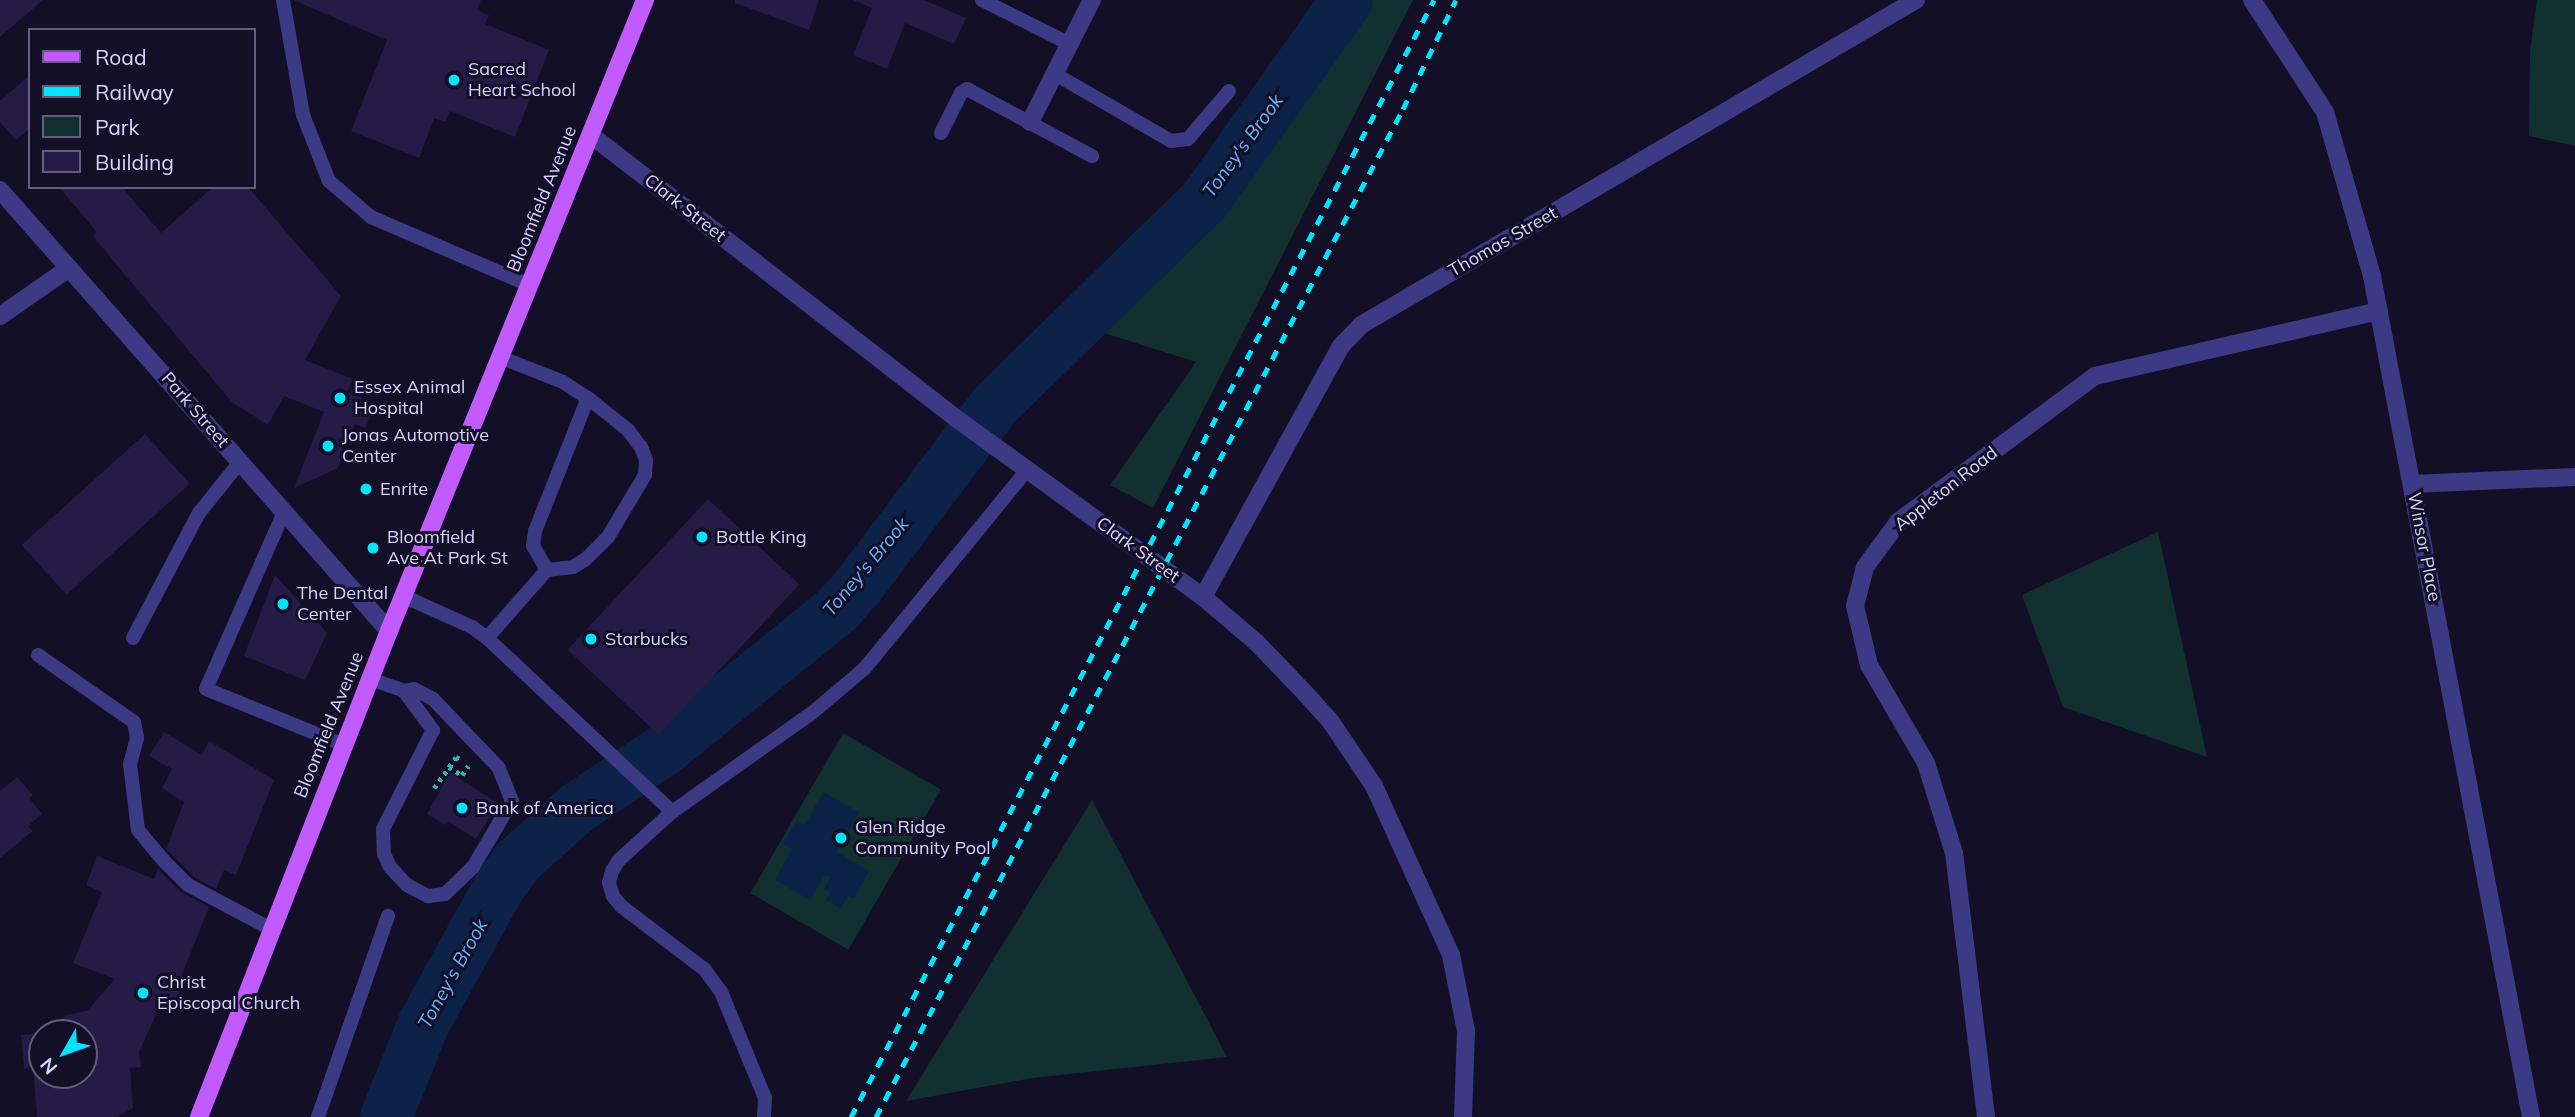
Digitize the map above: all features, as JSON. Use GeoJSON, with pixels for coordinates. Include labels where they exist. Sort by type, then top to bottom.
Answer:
{"type":"FeatureCollection","features":[{"type":"Feature","properties":{"kind":"main road","name":"Bloomfield Avenue"},"geometry":{"type":"LineString","coordinates":[[200,1117],[389,631],[645,0]]}},
{"type":"Feature","properties":{"kind":"street"},"geometry":{"type":"LineString","coordinates":[[1030,122],[1092,0]]}},
{"type":"Feature","properties":{"kind":"street","name":"Thomas Street"},"geometry":{"type":"LineString","coordinates":[[1203,597],[1341,346],[1361,325],[1916,0]]}},
{"type":"Feature","properties":{"kind":"street","name":"Winsor Place"},"geometry":{"type":"LineString","coordinates":[[2252,0],[2325,112],[2372,276],[2531,1117]]}},
{"type":"Feature","properties":{"kind":"street","name":"Clark Street"},"geometry":{"type":"LineString","coordinates":[[591,135],[957,419],[1203,597],[1256,642],[1331,722],[1374,786],[1392,820],[1451,955],[1466,1031],[1463,1117]]}},
{"type":"Feature","properties":{"kind":"street","name":"Park Street"},"geometry":{"type":"LineString","coordinates":[[0,190],[389,631]]}},
{"type":"Feature","properties":{"kind":"street"},"geometry":{"type":"LineString","coordinates":[[0,316],[69,268]]}},
{"type":"Feature","properties":{"kind":"street","name":"Appleton Road"},"geometry":{"type":"LineString","coordinates":[[1986,1117],[1954,853],[1926,763],[1869,666],[1855,606],[1865,567],[1899,521],[2095,376],[2379,311]]}},
{"type":"Feature","properties":{"kind":"street"},"geometry":{"type":"LineString","coordinates":[[2412,484],[2575,477]]}},
{"type":"Feature","properties":{"kind":"lane"},"geometry":{"type":"LineString","coordinates":[[283,0],[303,115],[329,181],[370,218],[529,285]]}},
{"type":"Feature","properties":{"kind":"lane"},"geometry":{"type":"LineString","coordinates":[[982,0],[1070,44]]}},
{"type":"Feature","properties":{"kind":"lane"},"geometry":{"type":"LineString","coordinates":[[1055,74],[1171,141],[1188,139],[1229,91]]}},
{"type":"Feature","properties":{"kind":"lane"},"geometry":{"type":"LineString","coordinates":[[941,133],[961,93],[967,89],[1092,156]]}},
{"type":"Feature","properties":{"kind":"lane"},"geometry":{"type":"LineString","coordinates":[[487,639],[547,570],[573,567],[586,559],[608,537],[645,475],[641,447],[628,430],[563,382],[500,357]]}},
{"type":"Feature","properties":{"kind":"lane"},"geometry":{"type":"LineString","coordinates":[[547,570],[533,546],[535,531],[588,398]]}},
{"type":"Feature","properties":{"kind":"lane"},"geometry":{"type":"LineString","coordinates":[[133,638],[199,513],[240,462]]}},
{"type":"Feature","properties":{"kind":"lane"},"geometry":{"type":"LineString","coordinates":[[764,1117],[765,1098],[721,992],[712,979],[613,896],[609,883],[619,860],[672,812],[812,713],[865,668],[1027,470]]}},
{"type":"Feature","properties":{"kind":"lane"},"geometry":{"type":"LineString","coordinates":[[284,512],[206,689],[344,745]]}},
{"type":"Feature","properties":{"kind":"lane"},"geometry":{"type":"LineString","coordinates":[[403,596],[472,627],[487,639],[672,812]]}},
{"type":"Feature","properties":{"kind":"lane"},"geometry":{"type":"LineString","coordinates":[[38,655],[134,722],[137,738],[130,764],[138,830],[163,860],[188,884],[271,929]]}},
{"type":"Feature","properties":{"kind":"lane"},"geometry":{"type":"LineString","coordinates":[[370,679],[404,691],[414,689],[433,699],[499,768],[512,801],[473,867],[445,894],[428,896],[407,885],[390,867],[384,854],[383,829],[433,730],[404,691]]}},
{"type":"Feature","properties":{"kind":"lane"},"geometry":{"type":"LineString","coordinates":[[318,1117],[388,916]]}},
{"type":"Feature","properties":{"kind":"path"},"geometry":{"type":"LineString","coordinates":[[434,788],[456,757],[469,765],[458,776],[449,767]]}},
{"type":"Feature","properties":{"kind":"green space"},"geometry":{"type":"Polygon","coordinates":[[[1335,0],[1413,0],[1153,508],[1110,485],[1196,362],[1101,332],[1081,306],[1207,187],[1335,0]]]}},
{"type":"Feature","properties":{"kind":"green space"},"geometry":{"type":"Polygon","coordinates":[[[2537,0],[2575,0],[2575,146],[2529,136],[2530,51],[2537,0]]]}},
{"type":"Feature","properties":{"kind":"green space"},"geometry":{"type":"Polygon","coordinates":[[[2158,532],[2207,757],[2063,707],[2022,595],[2158,532]]]}},
{"type":"Feature","properties":{"kind":"green space","name":"Glen Ridge Community Pool"},"geometry":{"type":"Polygon","coordinates":[[[843,733],[941,790],[848,950],[750,893],[843,733]]]}},
{"type":"Feature","properties":{"kind":"green space"},"geometry":{"type":"Polygon","coordinates":[[[1092,800],[1227,1057],[1032,1078],[906,1101],[1092,800]]]}},
{"type":"Feature","properties":{"kind":"water"},"geometry":{"type":"Polygon","coordinates":[[[823,792],[859,812],[837,852],[869,871],[854,898],[848,895],[841,909],[826,900],[830,892],[824,889],[830,878],[825,875],[810,900],[775,880],[792,849],[783,844],[796,821],[805,825],[823,792]]]}},
{"type":"Feature","properties":{"kind":"building"},"geometry":{"type":"Polygon","coordinates":[[[0,0],[43,0],[0,37],[0,0]]]}},
{"type":"Feature","properties":{"kind":"building","name":"Sacred Heart School"},"geometry":{"type":"Polygon","coordinates":[[[293,0],[481,0],[477,10],[489,15],[485,24],[549,50],[515,137],[450,111],[446,122],[434,118],[419,158],[351,131],[387,40],[293,0]]]}},
{"type":"Feature","properties":{"kind":"building"},"geometry":{"type":"Polygon","coordinates":[[[735,0],[819,0],[809,30],[735,3],[735,0]]]}},
{"type":"Feature","properties":{"kind":"building"},"geometry":{"type":"Polygon","coordinates":[[[853,0],[924,0],[966,18],[954,44],[905,23],[887,69],[853,55],[872,8],[853,0]]]}},
{"type":"Feature","properties":{"kind":"building"},"geometry":{"type":"Polygon","coordinates":[[[28,77],[28,130],[16,140],[0,122],[0,101],[28,77]]]}},
{"type":"Feature","properties":{"kind":"building"},"geometry":{"type":"Polygon","coordinates":[[[61,189],[124,189],[161,233],[211,189],[250,189],[341,296],[305,360],[353,379],[347,392],[375,404],[365,428],[355,424],[338,468],[294,488],[324,412],[284,396],[268,425],[232,402],[93,236],[97,232],[61,189]]]}},
{"type":"Feature","properties":{"kind":"building"},"geometry":{"type":"Polygon","coordinates":[[[145,434],[190,484],[66,595],[22,545],[145,434]]]}},
{"type":"Feature","properties":{"kind":"building"},"geometry":{"type":"Polygon","coordinates":[[[708,499],[799,584],[659,735],[568,650],[708,499]]]}},
{"type":"Feature","properties":{"kind":"building","name":"The Dental Center"},"geometry":{"type":"Polygon","coordinates":[[[275,575],[327,633],[305,680],[244,656],[275,575]]]}},
{"type":"Feature","properties":{"kind":"building"},"geometry":{"type":"Polygon","coordinates":[[[164,732],[202,755],[209,741],[274,780],[236,875],[224,870],[216,889],[194,877],[166,849],[184,802],[162,788],[172,769],[149,756],[164,732]]]}},
{"type":"Feature","properties":{"kind":"building","name":"Bank of America"},"geometry":{"type":"Polygon","coordinates":[[[450,773],[498,803],[476,839],[448,821],[445,825],[427,814],[450,773]]]}},
{"type":"Feature","properties":{"kind":"building"},"geometry":{"type":"Polygon","coordinates":[[[17,777],[33,795],[29,798],[42,814],[28,826],[33,831],[0,858],[0,791],[17,777]]]}},
{"type":"Feature","properties":{"kind":"building","name":"Christ Episcopal Church"},"geometry":{"type":"Polygon","coordinates":[[[97,856],[154,879],[158,869],[181,892],[209,907],[181,977],[185,979],[171,1014],[159,1008],[139,1052],[141,1067],[130,1068],[133,1108],[117,1117],[37,1117],[35,1089],[98,1089],[98,1019],[62,1019],[66,1015],[87,1011],[115,979],[73,963],[102,892],[86,885],[97,856]]]}},
{"type":"Feature","properties":{"kind":"building","name":"Christ Episcopal Church"},"geometry":{"type":"Polygon","coordinates":[[[28,1034],[28,1068],[24,1069],[21,1035],[28,1034]]]}},
{"type":"Feature","properties":{"kind":"waterway","name":"Toney's Brook"},"geometry":{"type":"LineString","coordinates":[[386,1117],[424,1023],[499,887],[517,862],[577,808],[664,750],[838,609],[996,404],[1205,200],[1347,0]]}},
{"type":"Feature","properties":{"kind":"railway"},"geometry":{"type":"LineString","coordinates":[[851,1117],[1434,0]]}},
{"type":"Feature","properties":{"kind":"railway"},"geometry":{"type":"LineString","coordinates":[[876,1117],[1403,109],[1456,0]]}},
{"type":"Feature","properties":{"kind":"place","name":"Sacred Heart School"},"geometry":{"type":"Point","coordinates":[454,80]}},
{"type":"Feature","properties":{"kind":"place","name":"Essex Animal Hospital"},"geometry":{"type":"Point","coordinates":[340,398]}},
{"type":"Feature","properties":{"kind":"place","name":"Jonas Automotive Center"},"geometry":{"type":"Point","coordinates":[328,446]}},
{"type":"Feature","properties":{"kind":"place","name":"Enrite"},"geometry":{"type":"Point","coordinates":[366,489]}},
{"type":"Feature","properties":{"kind":"place","name":"Bottle King"},"geometry":{"type":"Point","coordinates":[702,537]}},
{"type":"Feature","properties":{"kind":"place","name":"Bloomfield Ave At Park St"},"geometry":{"type":"Point","coordinates":[373,548]}},
{"type":"Feature","properties":{"kind":"place","name":"The Dental Center"},"geometry":{"type":"Point","coordinates":[283,604]}},
{"type":"Feature","properties":{"kind":"place","name":"Starbucks"},"geometry":{"type":"Point","coordinates":[591,639]}},
{"type":"Feature","properties":{"kind":"place","name":"Bank of America"},"geometry":{"type":"Point","coordinates":[462,808]}},
{"type":"Feature","properties":{"kind":"place","name":"Glen Ridge Community Pool"},"geometry":{"type":"Point","coordinates":[841,838]}},
{"type":"Feature","properties":{"kind":"place","name":"Christ Episcopal Church"},"geometry":{"type":"Point","coordinates":[143,993]}}]}
